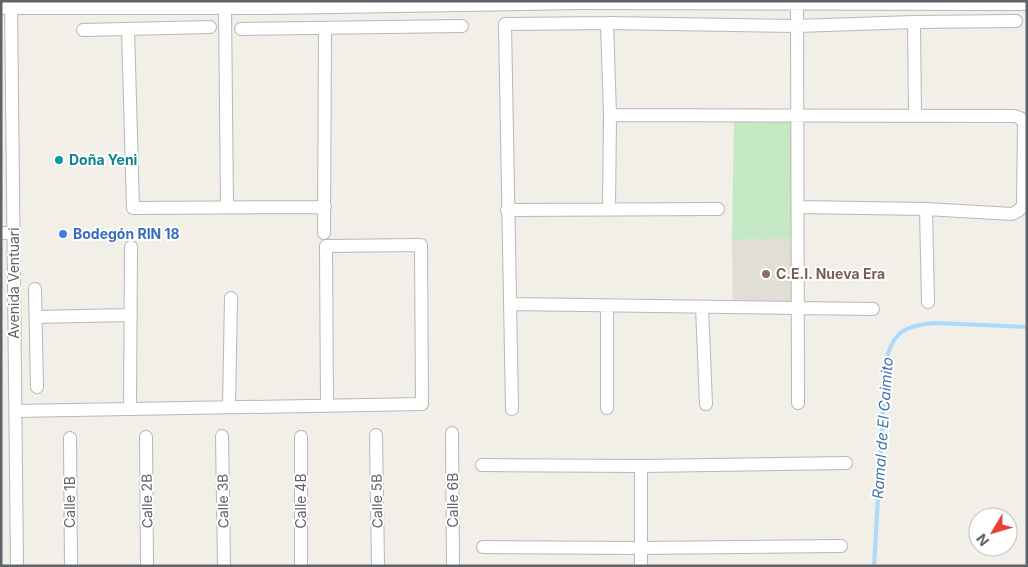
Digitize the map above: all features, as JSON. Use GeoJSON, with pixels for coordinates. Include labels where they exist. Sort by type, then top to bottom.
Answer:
{"type":"FeatureCollection","features":[{"type":"Feature","properties":{"kind":"street"},"geometry":{"type":"LineString","coordinates":[[8,6],[225,7],[557,2],[1027,4]]}},
{"type":"Feature","properties":{"kind":"street"},"geometry":{"type":"LineString","coordinates":[[797,4],[798,403]]}},
{"type":"Feature","properties":{"kind":"street","name":"Avenida Ventuari"},"geometry":{"type":"LineString","coordinates":[[8,6],[8,250],[15,411],[17,566]]}},
{"type":"Feature","properties":{"kind":"street"},"geometry":{"type":"LineString","coordinates":[[225,7],[227,207]]}},
{"type":"Feature","properties":{"kind":"street"},"geometry":{"type":"LineString","coordinates":[[512,409],[505,24],[607,23],[798,26],[1016,21]]}},
{"type":"Feature","properties":{"kind":"street"},"geometry":{"type":"LineString","coordinates":[[914,22],[915,115]]}},
{"type":"Feature","properties":{"kind":"street"},"geometry":{"type":"LineString","coordinates":[[607,23],[610,114],[609,208]]}},
{"type":"Feature","properties":{"kind":"street"},"geometry":{"type":"LineString","coordinates":[[240,30],[462,26]]}},
{"type":"Feature","properties":{"kind":"street"},"geometry":{"type":"LineString","coordinates":[[84,30],[210,27]]}},
{"type":"Feature","properties":{"kind":"street"},"geometry":{"type":"LineString","coordinates":[[324,233],[325,28]]}},
{"type":"Feature","properties":{"kind":"street"},"geometry":{"type":"LineString","coordinates":[[128,29],[134,208],[324,207]]}},
{"type":"Feature","properties":{"kind":"street"},"geometry":{"type":"LineString","coordinates":[[610,114],[1015,116],[1024,123],[1024,206],[1018,212],[1012,214],[926,209],[798,207]]}},
{"type":"Feature","properties":{"kind":"street"},"geometry":{"type":"LineString","coordinates":[[507,210],[609,208],[718,209]]}},
{"type":"Feature","properties":{"kind":"street"},"geometry":{"type":"LineString","coordinates":[[926,209],[928,302]]}},
{"type":"Feature","properties":{"kind":"street"},"geometry":{"type":"LineString","coordinates":[[15,411],[327,406],[422,404],[421,245],[326,246],[327,406]]}},
{"type":"Feature","properties":{"kind":"street"},"geometry":{"type":"LineString","coordinates":[[130,409],[131,247]]}},
{"type":"Feature","properties":{"kind":"street"},"geometry":{"type":"LineString","coordinates":[[35,288],[37,387]]}},
{"type":"Feature","properties":{"kind":"street"},"geometry":{"type":"LineString","coordinates":[[228,407],[230,298]]}},
{"type":"Feature","properties":{"kind":"street"},"geometry":{"type":"LineString","coordinates":[[510,304],[873,309]]}},
{"type":"Feature","properties":{"kind":"street"},"geometry":{"type":"LineString","coordinates":[[607,306],[607,408]]}},
{"type":"Feature","properties":{"kind":"street"},"geometry":{"type":"LineString","coordinates":[[702,307],[706,404]]}},
{"type":"Feature","properties":{"kind":"street"},"geometry":{"type":"LineString","coordinates":[[36,317],[131,315]]}},
{"type":"Feature","properties":{"kind":"street","name":"Calle 6B"},"geometry":{"type":"LineString","coordinates":[[452,433],[453,566]]}},
{"type":"Feature","properties":{"kind":"street","name":"Calle 5B"},"geometry":{"type":"LineString","coordinates":[[376,435],[378,566]]}},
{"type":"Feature","properties":{"kind":"street","name":"Calle 3B"},"geometry":{"type":"LineString","coordinates":[[222,436],[224,566]]}},
{"type":"Feature","properties":{"kind":"street","name":"Calle 2B"},"geometry":{"type":"LineString","coordinates":[[146,437],[148,566]]}},
{"type":"Feature","properties":{"kind":"street","name":"Calle 4B"},"geometry":{"type":"LineString","coordinates":[[301,437],[301,566]]}},
{"type":"Feature","properties":{"kind":"street","name":"Calle 1B"},"geometry":{"type":"LineString","coordinates":[[70,438],[71,566]]}},
{"type":"Feature","properties":{"kind":"street"},"geometry":{"type":"LineString","coordinates":[[482,465],[846,464]]}},
{"type":"Feature","properties":{"kind":"street"},"geometry":{"type":"LineString","coordinates":[[641,466],[641,566]]}},
{"type":"Feature","properties":{"kind":"street"},"geometry":{"type":"LineString","coordinates":[[482,547],[841,546]]}},
{"type":"Feature","properties":{"kind":"shaded area","name":"C.E.I. Nueva Era"},"geometry":{"type":"Polygon","coordinates":[[[798,238],[799,308],[733,307],[732,240],[798,238]]]}},
{"type":"Feature","properties":{"kind":"green space"},"geometry":{"type":"Polygon","coordinates":[[[734,115],[798,115],[798,238],[732,240],[734,115]]]}},
{"type":"Feature","properties":{"kind":"waterway","name":"Ramal de El Caimito"},"geometry":{"type":"LineString","coordinates":[[874,566],[886,362],[892,343],[902,332],[909,328],[926,324],[1027,327]]}},
{"type":"Feature","properties":{"kind":"place","name":"Doña Yeni"},"geometry":{"type":"Point","coordinates":[59,160]}},
{"type":"Feature","properties":{"kind":"place","name":"Bodegón RIN 18"},"geometry":{"type":"Point","coordinates":[63,234]}},
{"type":"Feature","properties":{"kind":"place","name":"C.E.I. Nueva Era"},"geometry":{"type":"Point","coordinates":[766,274]}}]}
